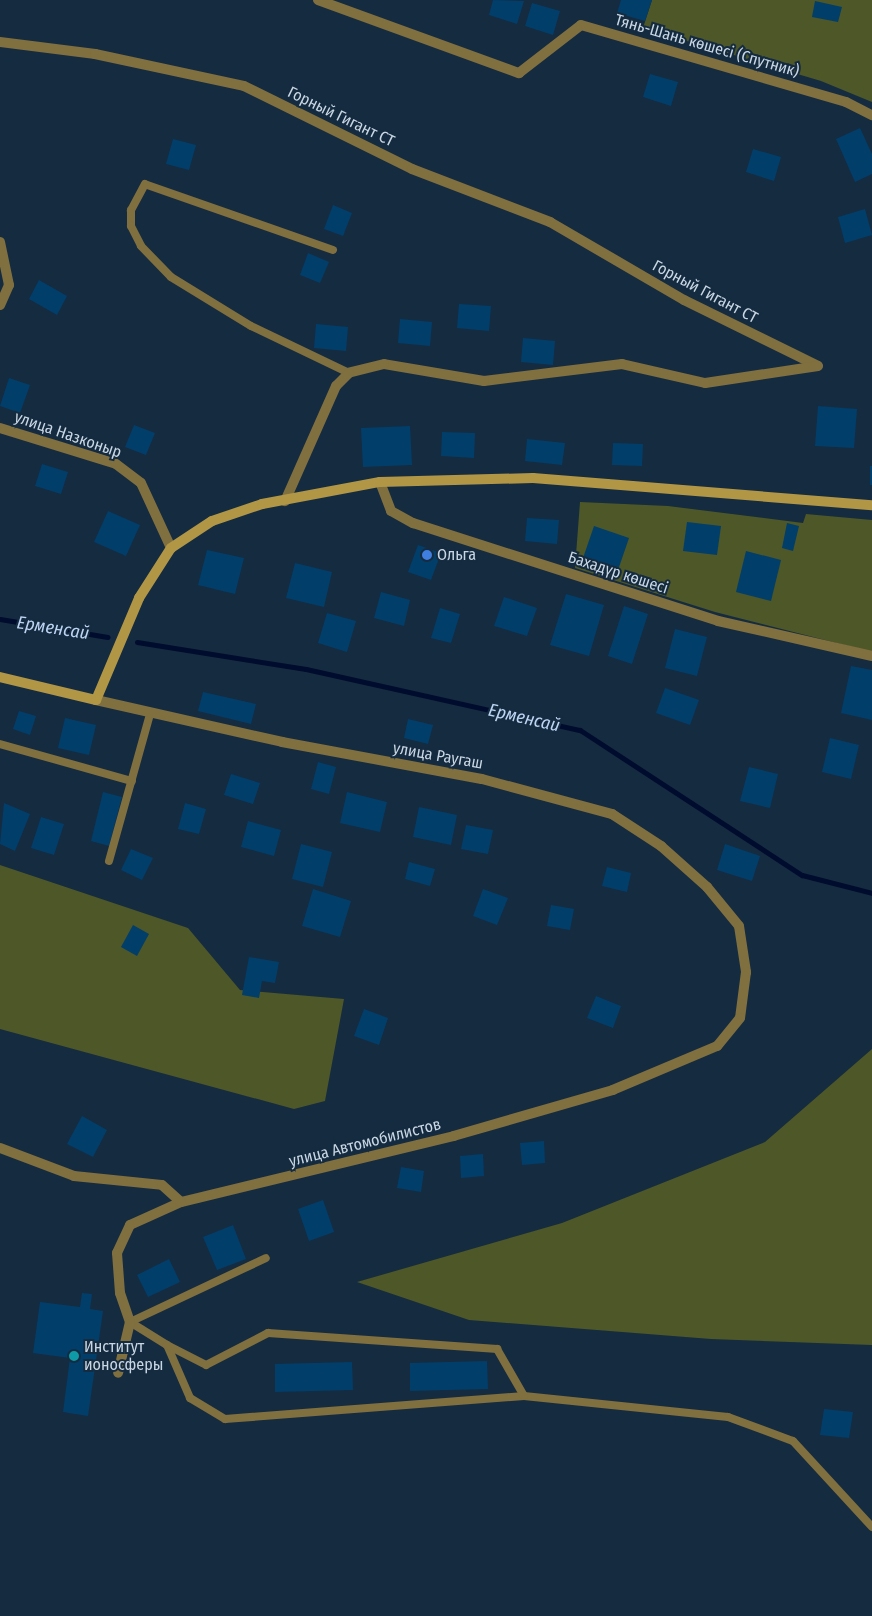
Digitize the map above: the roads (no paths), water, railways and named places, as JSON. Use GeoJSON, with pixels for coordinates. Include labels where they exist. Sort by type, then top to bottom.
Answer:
{"type":"FeatureCollection","features":[{"type":"Feature","properties":{"kind":"street","name":"Тянь-Шань көшесі (Спутник)"},"geometry":{"type":"LineString","coordinates":[[318,0],[519,73],[581,25],[846,102],[872,115]]}},
{"type":"Feature","properties":{"kind":"street","name":"Горный Гигант СТ"},"geometry":{"type":"LineString","coordinates":[[0,42],[95,54],[244,86],[412,169],[550,222],[684,300],[818,366],[705,383],[622,364],[484,381],[384,364],[349,373]]}},
{"type":"Feature","properties":{"kind":"street"},"geometry":{"type":"LineString","coordinates":[[0,242],[9,285],[0,305]]}},
{"type":"Feature","properties":{"kind":"street"},"geometry":{"type":"LineString","coordinates":[[286,501],[336,386],[349,373]]}},
{"type":"Feature","properties":{"kind":"street","name":"улица Назконыр"},"geometry":{"type":"LineString","coordinates":[[0,428],[116,464],[142,483],[171,548]]}},
{"type":"Feature","properties":{"kind":"street"},"geometry":{"type":"LineString","coordinates":[[96,700],[139,598],[171,548],[212,521],[286,501],[380,482],[533,478],[680,487],[872,505]]}},
{"type":"Feature","properties":{"kind":"street","name":"Бахадүр көшесі"},"geometry":{"type":"LineString","coordinates":[[380,482],[391,511],[413,523],[718,621],[872,656]]}},
{"type":"Feature","properties":{"kind":"street","name":"улица Раугаш"},"geometry":{"type":"LineString","coordinates":[[0,677],[150,714],[482,779],[612,814],[660,846],[708,887],[739,926],[746,972],[740,1018]]}},
{"type":"Feature","properties":{"kind":"street","name":"улица Автомобилистов"},"geometry":{"type":"LineString","coordinates":[[130,1322],[120,1293],[117,1253],[130,1225],[181,1202],[454,1136],[614,1090],[717,1046],[740,1018]]}},
{"type":"Feature","properties":{"kind":"street"},"geometry":{"type":"LineString","coordinates":[[0,1148],[74,1176],[162,1185],[181,1202]]}},
{"type":"Feature","properties":{"kind":"street"},"geometry":{"type":"LineString","coordinates":[[118,1373],[130,1322]]}},
{"type":"Feature","properties":{"kind":"lane"},"geometry":{"type":"LineString","coordinates":[[332,250],[145,184],[131,210],[131,226],[141,246],[171,277],[252,326],[349,373]]}},
{"type":"Feature","properties":{"kind":"lane"},"geometry":{"type":"LineString","coordinates":[[109,861],[150,714]]}},
{"type":"Feature","properties":{"kind":"lane"},"geometry":{"type":"LineString","coordinates":[[0,744],[132,781]]}},
{"type":"Feature","properties":{"kind":"lane"},"geometry":{"type":"LineString","coordinates":[[130,1322],[266,1258]]}},
{"type":"Feature","properties":{"kind":"lane"},"geometry":{"type":"LineString","coordinates":[[130,1322],[167,1345],[206,1365],[268,1334],[497,1349],[524,1396]]}},
{"type":"Feature","properties":{"kind":"lane"},"geometry":{"type":"LineString","coordinates":[[167,1345],[190,1398],[226,1419],[524,1396],[728,1417],[793,1441],[872,1527]]}},
{"type":"Feature","properties":{"kind":"waterway","name":"Ерменсай"},"geometry":{"type":"LineString","coordinates":[[0,619],[107,637]]}},
{"type":"Feature","properties":{"kind":"waterway","name":"Ерменсай"},"geometry":{"type":"LineString","coordinates":[[137,642],[306,669],[580,730],[802,875],[872,893]]}},
{"type":"Feature","properties":{"kind":"place","name":"Ольга"},"geometry":{"type":"Point","coordinates":[427,555]}},
{"type":"Feature","properties":{"kind":"place","name":"Институт ионосферы"},"geometry":{"type":"Point","coordinates":[74,1356]}}]}
